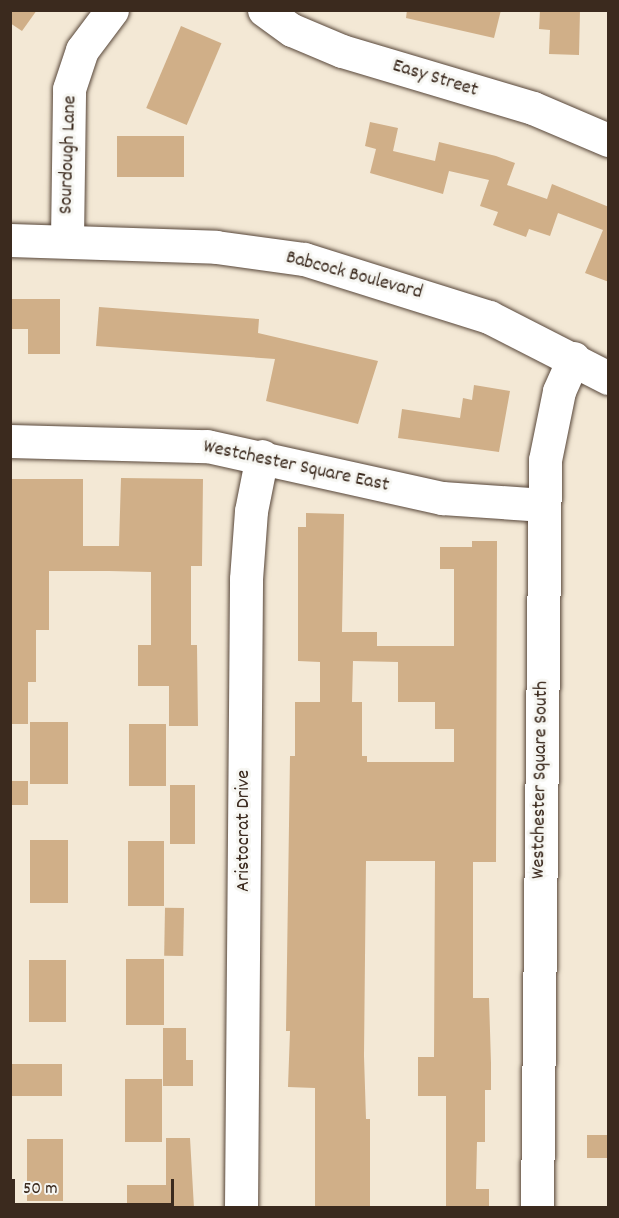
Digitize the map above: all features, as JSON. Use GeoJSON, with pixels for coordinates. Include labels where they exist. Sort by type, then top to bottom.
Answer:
{"type":"FeatureCollection","features":[{"type":"Feature","properties":{"kind":"street","name":"Sourdough Lane"},"geometry":{"type":"LineString","coordinates":[[67,240],[69,89],[82,50],[111,10]]}},
{"type":"Feature","properties":{"kind":"street","name":"Easy Street"},"geometry":{"type":"LineString","coordinates":[[264,10],[292,30],[342,51],[533,108],[607,136]]}},
{"type":"Feature","properties":{"kind":"street","name":"Babcock Boulevard"},"geometry":{"type":"LineString","coordinates":[[10,240],[67,240],[216,247],[304,259],[489,317],[574,358],[609,378]]}},
{"type":"Feature","properties":{"kind":"street","name":"Westchester Square South"},"geometry":{"type":"LineString","coordinates":[[537,1208],[544,505],[550,424],[574,358]]}},
{"type":"Feature","properties":{"kind":"street","name":"Westchester Square East"},"geometry":{"type":"LineString","coordinates":[[10,441],[148,442],[262,456],[442,498],[544,505]]}},
{"type":"Feature","properties":{"kind":"street","name":"Aristocrat Drive"},"geometry":{"type":"LineString","coordinates":[[241,1208],[246,579],[251,511],[262,456]]}},
{"type":"Feature","properties":{"kind":"building"},"geometry":{"type":"Polygon","coordinates":[[[10,10],[37,10],[22,31],[10,23],[10,10]]]}},
{"type":"Feature","properties":{"kind":"building"},"geometry":{"type":"Polygon","coordinates":[[[407,10],[501,10],[494,38],[406,18],[407,10]]]}},
{"type":"Feature","properties":{"kind":"building"},"geometry":{"type":"Polygon","coordinates":[[[540,10],[580,10],[579,55],[549,54],[550,30],[539,29],[540,10]]]}},
{"type":"Feature","properties":{"kind":"building"},"geometry":{"type":"Polygon","coordinates":[[[181,26],[222,43],[187,125],[146,108],[181,26]]]}},
{"type":"Feature","properties":{"kind":"building"},"geometry":{"type":"Polygon","coordinates":[[[370,122],[398,128],[393,151],[435,161],[439,142],[496,156],[515,163],[507,185],[547,199],[552,184],[609,207],[609,282],[585,273],[603,230],[558,213],[550,236],[529,229],[526,237],[493,225],[498,212],[480,206],[489,180],[449,171],[443,194],[370,173],[376,149],[365,146],[370,122]]]}},
{"type":"Feature","properties":{"kind":"building"},"geometry":{"type":"Polygon","coordinates":[[[117,136],[184,136],[184,177],[117,177],[117,136]]]}},
{"type":"Feature","properties":{"kind":"building"},"geometry":{"type":"Polygon","coordinates":[[[10,299],[60,299],[60,354],[28,354],[28,329],[10,329],[10,299]]]}},
{"type":"Feature","properties":{"kind":"building"},"geometry":{"type":"Polygon","coordinates":[[[99,307],[259,319],[258,333],[378,361],[358,424],[266,401],[275,359],[96,346],[99,307]]]}},
{"type":"Feature","properties":{"kind":"building"},"geometry":{"type":"Polygon","coordinates":[[[474,385],[510,391],[499,452],[398,438],[402,409],[460,418],[463,398],[472,400],[474,385]]]}},
{"type":"Feature","properties":{"kind":"building"},"geometry":{"type":"Polygon","coordinates":[[[121,478],[203,479],[202,566],[191,566],[191,645],[197,645],[198,726],[169,726],[169,686],[138,686],[138,645],[151,645],[151,572],[109,571],[49,571],[49,630],[36,630],[36,682],[28,682],[28,724],[10,724],[10,479],[83,479],[83,546],[119,546],[121,478]]]}},
{"type":"Feature","properties":{"kind":"building"},"geometry":{"type":"Polygon","coordinates":[[[306,513],[344,514],[342,632],[377,632],[377,646],[454,646],[454,569],[440,569],[440,547],[472,547],[472,541],[497,541],[496,862],[473,862],[473,998],[489,998],[491,1063],[491,1090],[485,1090],[485,1142],[477,1142],[476,1189],[489,1189],[489,1208],[446,1208],[446,1096],[418,1096],[418,1057],[434,1057],[435,861],[366,861],[364,1056],[366,1119],[370,1119],[370,1208],[315,1208],[315,1088],[288,1087],[290,1031],[286,1031],[290,756],[295,756],[295,702],[320,702],[320,662],[298,661],[298,527],[306,527],[306,513]],[[353,661],[352,702],[362,702],[362,756],[367,756],[367,762],[454,762],[454,729],[435,729],[435,702],[398,702],[398,662],[353,661]]]}},
{"type":"Feature","properties":{"kind":"building"},"geometry":{"type":"Polygon","coordinates":[[[30,722],[68,722],[68,784],[30,784],[30,722]]]}},
{"type":"Feature","properties":{"kind":"building"},"geometry":{"type":"Polygon","coordinates":[[[129,724],[166,724],[166,786],[129,786],[129,724]]]}},
{"type":"Feature","properties":{"kind":"building"},"geometry":{"type":"Polygon","coordinates":[[[10,781],[28,781],[28,805],[10,805],[10,781]]]}},
{"type":"Feature","properties":{"kind":"building"},"geometry":{"type":"Polygon","coordinates":[[[170,785],[195,785],[195,844],[170,844],[170,785]]]}},
{"type":"Feature","properties":{"kind":"building"},"geometry":{"type":"Polygon","coordinates":[[[30,840],[68,840],[68,903],[30,903],[30,840]]]}},
{"type":"Feature","properties":{"kind":"building"},"geometry":{"type":"Polygon","coordinates":[[[128,841],[164,841],[164,906],[128,906],[128,841]]]}},
{"type":"Feature","properties":{"kind":"building"},"geometry":{"type":"Polygon","coordinates":[[[165,908],[184,908],[183,956],[164,956],[165,908]]]}},
{"type":"Feature","properties":{"kind":"building"},"geometry":{"type":"Polygon","coordinates":[[[126,959],[164,959],[164,1025],[126,1025],[126,959]]]}},
{"type":"Feature","properties":{"kind":"building"},"geometry":{"type":"Polygon","coordinates":[[[29,960],[66,960],[66,1022],[29,1022],[29,960]]]}},
{"type":"Feature","properties":{"kind":"building"},"geometry":{"type":"Polygon","coordinates":[[[163,1028],[186,1028],[186,1060],[193,1060],[193,1086],[163,1086],[163,1028]]]}},
{"type":"Feature","properties":{"kind":"building"},"geometry":{"type":"Polygon","coordinates":[[[10,1064],[62,1064],[62,1096],[10,1096],[10,1064]]]}},
{"type":"Feature","properties":{"kind":"building"},"geometry":{"type":"Polygon","coordinates":[[[125,1079],[162,1079],[162,1142],[125,1142],[125,1079]]]}},
{"type":"Feature","properties":{"kind":"building"},"geometry":{"type":"Polygon","coordinates":[[[587,1135],[608,1135],[608,1158],[587,1158],[587,1135]]]}},
{"type":"Feature","properties":{"kind":"building"},"geometry":{"type":"Polygon","coordinates":[[[166,1138],[190,1138],[194,1208],[127,1208],[127,1185],[166,1185],[166,1138]]]}},
{"type":"Feature","properties":{"kind":"building"},"geometry":{"type":"Polygon","coordinates":[[[27,1139],[63,1139],[63,1201],[27,1201],[27,1139]]]}}]}
